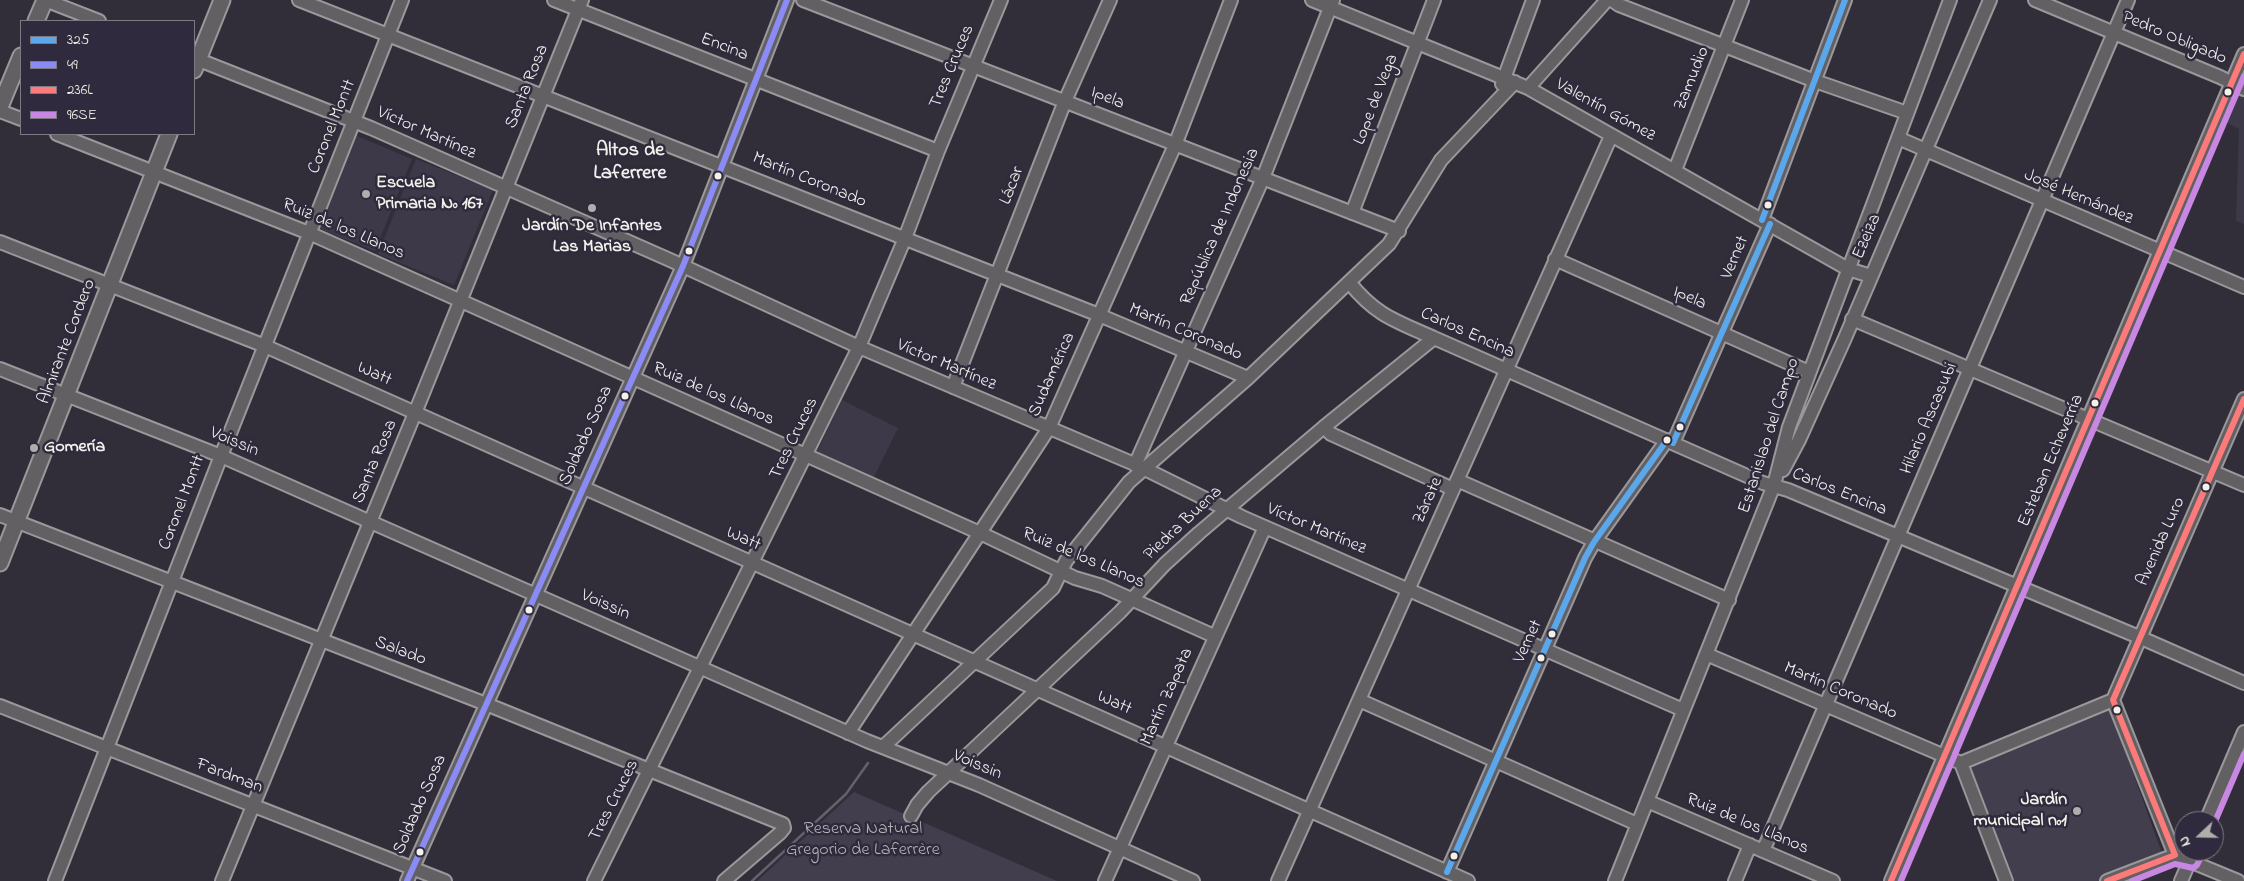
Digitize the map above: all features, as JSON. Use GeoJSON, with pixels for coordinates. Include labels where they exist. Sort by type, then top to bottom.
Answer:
{"type":"FeatureCollection","features":[{"type":"Feature","properties":{"kind":"main road"},"geometry":{"type":"LineString","coordinates":[[36,20],[45,0]]}},
{"type":"Feature","properties":{"kind":"main road"},"geometry":{"type":"LineString","coordinates":[[195,63],[222,0]]}},
{"type":"Feature","properties":{"kind":"main road"},"geometry":{"type":"LineString","coordinates":[[0,109],[20,59]]}},
{"type":"Feature","properties":{"kind":"main road","name":"Almirante Cordero"},"geometry":{"type":"LineString","coordinates":[[0,563],[169,135]]}},
{"type":"Feature","properties":{"kind":"street"},"geometry":{"type":"LineString","coordinates":[[45,0],[97,20]]}},
{"type":"Feature","properties":{"kind":"street","name":"Martín Coronado"},"geometry":{"type":"LineString","coordinates":[[299,0],[1099,315],[1248,378]]}},
{"type":"Feature","properties":{"kind":"street","name":"Coronel Montt"},"geometry":{"type":"LineString","coordinates":[[55,881],[402,0]]}},
{"type":"Feature","properties":{"kind":"street","name":"Encina"},"geometry":{"type":"LineString","coordinates":[[554,0],[580,5],[757,79],[938,151]]}},
{"type":"Feature","properties":{"kind":"street","name":"Soldado Sosa"},"geometry":{"type":"LineString","coordinates":[[407,881],[683,266],[787,0]]}},
{"type":"Feature","properties":{"kind":"street","name":"Ipela"},"geometry":{"type":"LineString","coordinates":[[803,0],[1399,231]]}},
{"type":"Feature","properties":{"kind":"street","name":"Tres Cruces"},"geometry":{"type":"LineString","coordinates":[[594,881],[859,347],[1001,0]]}},
{"type":"Feature","properties":{"kind":"street","name":"Lácar"},"geometry":{"type":"LineString","coordinates":[[952,387],[998,275],[1065,101],[1110,0]]}},
{"type":"Feature","properties":{"kind":"street","name":"Sudamérica"},"geometry":{"type":"LineString","coordinates":[[848,733],[912,633],[1049,428],[1176,145],[1231,0]]}},
{"type":"Feature","properties":{"kind":"street","name":"Valentín Gómez"},"geometry":{"type":"LineString","coordinates":[[1312,0],[1331,4],[1417,43],[1528,88],[1848,269],[1870,276]]}},
{"type":"Feature","properties":{"kind":"street","name":"Lope de Vega"},"geometry":{"type":"LineString","coordinates":[[1352,213],[1434,0]]}},
{"type":"Feature","properties":{"kind":"street"},"geometry":{"type":"LineString","coordinates":[[883,747],[1053,588],[1070,556],[1140,467],[1248,378],[1389,244],[1399,231],[1441,160],[1497,99],[1510,80],[1533,0]]}},
{"type":"Feature","properties":{"kind":"street"},"geometry":{"type":"LineString","coordinates":[[1528,88],[1607,0]]}},
{"type":"Feature","properties":{"kind":"street"},"geometry":{"type":"LineString","coordinates":[[1612,0],[1815,81],[1907,113]]}},
{"type":"Feature","properties":{"kind":"street","name":"Zamudio"},"geometry":{"type":"LineString","coordinates":[[1676,170],[1742,0]]}},
{"type":"Feature","properties":{"kind":"street","name":"Vernet"},"geometry":{"type":"LineString","coordinates":[[1457,878],[1495,760],[1594,542],[1670,441],[1722,333],[1766,222],[1815,81],[1846,0]]}},
{"type":"Feature","properties":{"kind":"street","name":"Estanislao del Campo"},"geometry":{"type":"LineString","coordinates":[[1615,881],[1774,485],[1789,427],[1950,0]]}},
{"type":"Feature","properties":{"kind":"street","name":"Ezeiza"},"geometry":{"type":"LineString","coordinates":[[1774,485],[1799,440],[1990,0]]}},
{"type":"Feature","properties":{"kind":"street","name":"Pedro Obligado"},"geometry":{"type":"LineString","coordinates":[[2035,0],[2238,87]]}},
{"type":"Feature","properties":{"kind":"street","name":"Hilario Ascasubi"},"geometry":{"type":"LineString","coordinates":[[1763,851],[2128,0]]}},
{"type":"Feature","properties":{"kind":"street","name":"República de Indonesia"},"geometry":{"type":"LineString","coordinates":[[1140,467],[1185,352],[1263,178],[1331,4]]}},
{"type":"Feature","properties":{"kind":"street","name":"Santa Rosa"},"geometry":{"type":"LineString","coordinates":[[222,881],[415,413],[580,5]]}},
{"type":"Feature","properties":{"kind":"street","name":"Esteban Echeverría"},"geometry":{"type":"LineString","coordinates":[[1891,881],[2161,252],[2238,87],[2244,54]]}},
{"type":"Feature","properties":{"kind":"street","name":"Víctor Martínez"},"geometry":{"type":"LineString","coordinates":[[195,63],[354,121],[683,266],[859,347],[1140,467],[1265,527],[1683,710]]}},
{"type":"Feature","properties":{"kind":"street"},"geometry":{"type":"LineString","coordinates":[[0,109],[20,119]]}},
{"type":"Feature","properties":{"kind":"street","name":"Ruiz de los Llanos"},"geometry":{"type":"LineString","coordinates":[[59,135],[309,233],[1061,571],[1132,599],[1214,636]]}},
{"type":"Feature","properties":{"kind":"street","name":"Zárate"},"geometry":{"type":"LineString","coordinates":[[1278,881],[1612,136]]}},
{"type":"Feature","properties":{"kind":"street","name":"José Hernández"},"geometry":{"type":"LineString","coordinates":[[1898,138],[1924,151],[2244,287]]}},
{"type":"Feature","properties":{"kind":"street","name":"Watt"},"geometry":{"type":"LineString","coordinates":[[0,242],[265,346],[974,660],[1310,810],[1457,878]]}},
{"type":"Feature","properties":{"kind":"street","name":"Ipela"},"geometry":{"type":"LineString","coordinates":[[1556,258],[1809,372]]}},
{"type":"Feature","properties":{"kind":"street","name":"Carlos Encina"},"geometry":{"type":"LineString","coordinates":[[1349,282],[1367,304],[1380,314],[1506,371],[1763,483],[1774,485],[1898,536],[2244,683]]}},
{"type":"Feature","properties":{"kind":"street"},"geometry":{"type":"LineString","coordinates":[[1852,319],[2244,485]]}},
{"type":"Feature","properties":{"kind":"street","name":"Piedra Buena"},"geometry":{"type":"LineString","coordinates":[[912,816],[921,799],[1038,690],[1132,599],[1165,564],[1226,509],[1434,338]]}},
{"type":"Feature","properties":{"kind":"street","name":"Voissin"},"geometry":{"type":"LineString","coordinates":[[0,369],[221,456],[848,733],[950,773],[1193,881]]}},
{"type":"Feature","properties":{"kind":"street","name":"Avenida Luro"},"geometry":{"type":"LineString","coordinates":[[2113,700],[2244,399]]}},
{"type":"Feature","properties":{"kind":"street"},"geometry":{"type":"LineString","coordinates":[[1324,427],[1331,434],[1455,484],[1729,600]]}},
{"type":"Feature","properties":{"kind":"street","name":"Salado"},"geometry":{"type":"LineString","coordinates":[[0,514],[486,704],[778,821],[784,828],[724,881]]}},
{"type":"Feature","properties":{"kind":"street","name":"Martín Zapata"},"geometry":{"type":"LineString","coordinates":[[1105,881],[1214,636],[1265,527]]}},
{"type":"Feature","properties":{"kind":"street","name":"Martín Coronado"},"geometry":{"type":"LineString","coordinates":[[1706,654],[1961,763]]}},
{"type":"Feature","properties":{"kind":"street"},"geometry":{"type":"LineString","coordinates":[[1359,700],[1637,824]]}},
{"type":"Feature","properties":{"kind":"street"},"geometry":{"type":"LineString","coordinates":[[2006,881],[1961,763],[2113,700],[2174,852]]}},
{"type":"Feature","properties":{"kind":"street","name":"Fardman"},"geometry":{"type":"LineString","coordinates":[[0,706],[445,881]]}},
{"type":"Feature","properties":{"kind":"street"},"geometry":{"type":"LineString","coordinates":[[2210,811],[2244,732]]}},
{"type":"Feature","properties":{"kind":"street","name":"Ruiz de los Llanos"},"geometry":{"type":"LineString","coordinates":[[1647,801],[1833,881]]}},
{"type":"Feature","properties":{"kind":"street"},"geometry":{"type":"LineString","coordinates":[[1735,881],[1750,845]]}},
{"type":"Feature","properties":{"kind":"street"},"geometry":{"type":"LineString","coordinates":[[2108,881],[2174,855]]}},
{"type":"Feature","properties":{"kind":"street"},"geometry":{"type":"LineString","coordinates":[[2181,881],[2190,861]]}},
{"type":"Feature","properties":{"kind":"street"},"geometry":{"type":"LineString","coordinates":[[2201,861],[2238,881]]}},
{"type":"Feature","properties":{"kind":"shaded area"},"geometry":{"type":"Polygon","coordinates":[[[2233,95],[2244,96],[2244,224],[2236,221],[2239,129],[2222,120],[2233,95]]]}},
{"type":"Feature","properties":{"kind":"shaded area","name":"Escuela Primaria Nº 167"},"geometry":{"type":"Polygon","coordinates":[[[357,136],[412,159],[375,251],[320,229],[357,136]]]}},
{"type":"Feature","properties":{"kind":"shaded area"},"geometry":{"type":"Polygon","coordinates":[[[416,159],[493,190],[454,285],[378,254],[416,159]]]}},
{"type":"Feature","properties":{"kind":"shaded area"},"geometry":{"type":"Polygon","coordinates":[[[842,400],[898,428],[873,479],[817,452],[842,400]]]}},
{"type":"Feature","properties":{"kind":"green space"},"geometry":{"type":"Polygon","coordinates":[[[2110,709],[2163,856],[2100,881],[2010,881],[1965,768],[2110,709]]]}},
{"type":"Feature","properties":{"kind":"green space","name":"Reserva Natural Gregorio de Laferrère"},"geometry":{"type":"Polygon","coordinates":[[[854,792],[1057,881],[757,881],[854,792]]]}},
{"type":"Feature","properties":{"kind":"waterway"},"geometry":{"type":"LineString","coordinates":[[752,881],[846,794],[868,763]]}},
{"type":"Feature","properties":{"kind":"transit line","name":"49"},"geometry":{"type":"LineString","coordinates":[[407,881],[683,266],[787,0]]}},
{"type":"Feature","properties":{"kind":"transit line","name":"325"},"geometry":{"type":"LineString","coordinates":[[1762,220],[1845,0]]}},
{"type":"Feature","properties":{"kind":"transit line","name":"236L"},"geometry":{"type":"LineString","coordinates":[[1891,881],[2244,54]]}},
{"type":"Feature","properties":{"kind":"transit line","name":"96SE"},"geometry":{"type":"LineString","coordinates":[[1901,881],[2244,76]]}},
{"type":"Feature","properties":{"kind":"transit line","name":"325"},"geometry":{"type":"LineString","coordinates":[[1673,443],[1770,224]]}},
{"type":"Feature","properties":{"kind":"transit line","name":"236L"},"geometry":{"type":"LineString","coordinates":[[2107,881],[2175,855],[2113,700],[2244,399]]}},
{"type":"Feature","properties":{"kind":"transit line","name":"325"},"geometry":{"type":"LineString","coordinates":[[1447,872],[1585,558],[1594,542],[1667,440]]}},
{"type":"Feature","properties":{"kind":"transit line","name":"96SE"},"geometry":{"type":"LineString","coordinates":[[2220,811],[2244,754]]}},
{"type":"Feature","properties":{"kind":"transit line","name":"96SE"},"geometry":{"type":"LineString","coordinates":[[2132,881],[2175,864],[2193,868],[2199,861]]}},
{"type":"Feature","properties":{"kind":"place","name":"Escuela Primaria Nº 167"},"geometry":{"type":"Point","coordinates":[366,194]}},
{"type":"Feature","properties":{"kind":"place","name":"Jardín De Infantes Las Marias"},"geometry":{"type":"Point","coordinates":[592,208]}},
{"type":"Feature","properties":{"kind":"place","name":"Gomería"},"geometry":{"type":"Point","coordinates":[34,448]}},
{"type":"Feature","properties":{"kind":"place","name":"Jardín municipal nº1"},"geometry":{"type":"Point","coordinates":[2077,811]}},
{"type":"Feature","properties":{"kind":"district","name":"Altos de Laferrere"},"geometry":{"type":"Point","coordinates":[630,164]}}]}
